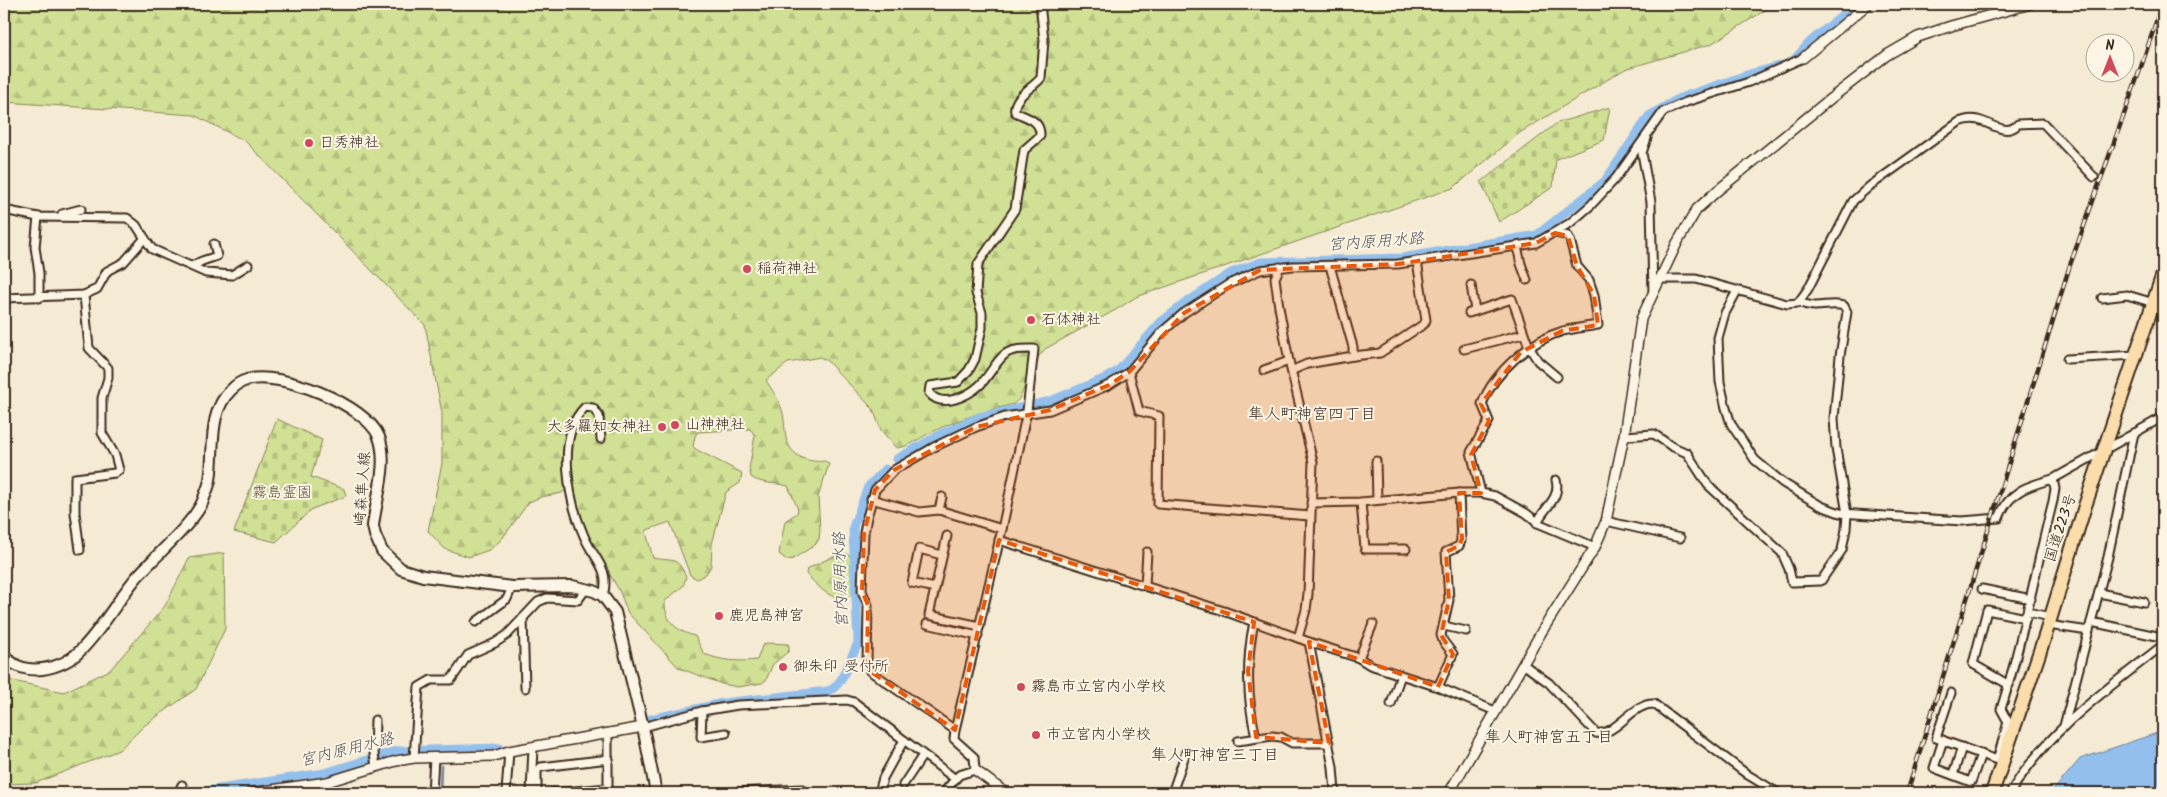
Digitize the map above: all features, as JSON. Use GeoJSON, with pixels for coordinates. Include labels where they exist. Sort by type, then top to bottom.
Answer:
{"type":"FeatureCollection","features":[{"type":"Feature","properties":{"kind":"highway","name":"国道223号"},"geometry":{"type":"LineString","coordinates":[[1992,793],[2011,726],[2049,621],[2084,506],[2163,274]]}},
{"type":"Feature","properties":{"kind":"main road","name":"崎森隼人線"},"geometry":{"type":"LineString","coordinates":[[4,655],[18,666],[35,671],[59,664],[81,651],[136,578],[202,504],[210,481],[214,423],[220,404],[231,390],[246,380],[252,379],[276,379],[317,392],[349,406],[367,418],[373,425],[380,439],[383,457],[373,526],[379,545],[401,569],[424,576],[512,587],[560,585],[586,589],[603,596]]}},
{"type":"Feature","properties":{"kind":"main road"},"geometry":{"type":"LineString","coordinates":[[603,596],[615,612],[643,727],[656,793]]}},
{"type":"Feature","properties":{"kind":"street"},"geometry":{"type":"LineString","coordinates":[[1006,793],[975,770],[974,757],[954,739],[1002,529],[1026,413],[1034,349],[1014,350],[1005,354],[980,385],[966,395],[950,400],[941,400],[933,398],[929,393],[930,386],[958,382],[969,370],[975,359],[982,328],[982,312],[976,293],[975,278],[978,264],[1015,209],[1024,150],[1040,136],[1038,124],[1015,112],[1014,106],[1017,100],[1041,78],[1044,40],[1040,4]]}},
{"type":"Feature","properties":{"kind":"street"},"geometry":{"type":"LineString","coordinates":[[955,730],[870,671],[867,664],[868,605],[862,591],[864,533],[871,499],[878,485],[889,474],[934,446],[989,422],[1026,413],[1050,410],[1108,385],[1129,372],[1162,332],[1188,310],[1240,278],[1260,270],[1280,267],[1398,264],[1536,243],[1570,223],[1591,205],[1616,178],[1663,112],[1686,102],[1749,82],[1803,58],[1868,4]]}},
{"type":"Feature","properties":{"kind":"street"},"geometry":{"type":"LineString","coordinates":[[1449,793],[1495,711],[1595,547],[1606,521],[1632,394],[1638,330],[1653,294],[1692,215],[1702,203],[1830,98],[1887,55],[1918,37],[1950,26],[2030,4]]}},
{"type":"Feature","properties":{"kind":"street"},"geometry":{"type":"LineString","coordinates":[[1800,302],[1854,202],[1870,186],[1958,122],[1976,119],[2004,130],[2015,128],[2018,124],[2043,123],[2094,177]]}},
{"type":"Feature","properties":{"kind":"street"},"geometry":{"type":"LineString","coordinates":[[1651,128],[1642,153],[1651,202],[1653,294]]}},
{"type":"Feature","properties":{"kind":"street"},"geometry":{"type":"LineString","coordinates":[[58,216],[81,209]]}},
{"type":"Feature","properties":{"kind":"street"},"geometry":{"type":"LineString","coordinates":[[4,210],[38,217],[127,218],[136,225],[152,249],[212,274],[232,275],[248,265]]}},
{"type":"Feature","properties":{"kind":"street"},"geometry":{"type":"LineString","coordinates":[[38,217],[35,247],[39,273],[39,298]]}},
{"type":"Feature","properties":{"kind":"street"},"geometry":{"type":"LineString","coordinates":[[1481,493],[1470,454],[1489,421],[1482,408],[1482,402],[1496,380],[1521,352],[1562,331],[1598,325],[1594,295],[1589,280],[1577,266],[1568,236],[1555,233]]}},
{"type":"Feature","properties":{"kind":"street"},"geometry":{"type":"LineString","coordinates":[[4,298],[84,295],[97,289],[107,271],[124,262],[144,239]]}},
{"type":"Feature","properties":{"kind":"street"},"geometry":{"type":"LineString","coordinates":[[192,266],[217,256],[214,244]]}},
{"type":"Feature","properties":{"kind":"street"},"geometry":{"type":"LineString","coordinates":[[1517,246],[1527,280]]}},
{"type":"Feature","properties":{"kind":"street"},"geometry":{"type":"LineString","coordinates":[[1293,370],[1307,364],[1380,353],[1424,324],[1426,320],[1417,261]]}},
{"type":"Feature","properties":{"kind":"street"},"geometry":{"type":"LineString","coordinates":[[1330,266],[1353,347],[1353,356]]}},
{"type":"Feature","properties":{"kind":"street"},"geometry":{"type":"LineString","coordinates":[[1280,267],[1276,275],[1276,286],[1289,361],[1293,370],[1313,462],[1307,602],[1298,638]]}},
{"type":"Feature","properties":{"kind":"street"},"geometry":{"type":"LineString","coordinates":[[1624,436],[1654,434],[1687,453],[1708,485],[1782,553],[1792,582],[1821,581],[1842,550],[1847,514],[1836,448],[1834,418],[1840,356],[1847,312],[1844,306],[1838,304],[1816,307],[1800,302],[1787,304],[1696,279],[1660,280]]}},
{"type":"Feature","properties":{"kind":"street"},"geometry":{"type":"LineString","coordinates":[[1470,285],[1472,312],[1512,299],[1529,348],[1538,361],[1557,377]]}},
{"type":"Feature","properties":{"kind":"street"},"geometry":{"type":"LineString","coordinates":[[1737,291],[1725,313],[1718,338],[1722,390],[1731,424],[1749,453],[1769,472],[1821,506],[1847,514],[1962,521],[1999,518],[2004,504],[2014,494],[2032,484],[2053,479],[2163,417]]}},
{"type":"Feature","properties":{"kind":"street"},"geometry":{"type":"LineString","coordinates":[[80,550],[75,513],[75,478],[115,474],[119,470],[115,455],[102,433],[102,398],[108,378],[108,368],[89,348],[84,295]]}},
{"type":"Feature","properties":{"kind":"street"},"geometry":{"type":"LineString","coordinates":[[2102,298],[2127,295],[2154,303]]}},
{"type":"Feature","properties":{"kind":"street"},"geometry":{"type":"LineString","coordinates":[[1464,349],[1524,334]]}},
{"type":"Feature","properties":{"kind":"street"},"geometry":{"type":"LineString","coordinates":[[2067,359],[2137,355]]}},
{"type":"Feature","properties":{"kind":"street"},"geometry":{"type":"LineString","coordinates":[[1264,370],[1289,361]]}},
{"type":"Feature","properties":{"kind":"street"},"geometry":{"type":"LineString","coordinates":[[1129,372],[1139,411],[1159,416],[1158,504],[1310,516]]}},
{"type":"Feature","properties":{"kind":"street"},"geometry":{"type":"LineString","coordinates":[[602,439],[599,416],[593,408],[585,407],[578,414],[573,424],[568,442],[568,478],[584,537],[606,574],[606,586],[603,596]]}},
{"type":"Feature","properties":{"kind":"street"},"geometry":{"type":"LineString","coordinates":[[2064,726],[2099,593],[2134,433]]}},
{"type":"Feature","properties":{"kind":"street"},"geometry":{"type":"LineString","coordinates":[[1376,461],[1377,500]]}},
{"type":"Feature","properties":{"kind":"street"},"geometry":{"type":"LineString","coordinates":[[1951,693],[1936,738],[1997,760],[2011,726],[2001,710],[2031,600],[2053,501],[2055,489],[2053,479]]}},
{"type":"Feature","properties":{"kind":"street"},"geometry":{"type":"LineString","coordinates":[[1537,523],[1542,512],[1556,497],[1558,490],[1556,480]]}},
{"type":"Feature","properties":{"kind":"street"},"geometry":{"type":"LineString","coordinates":[[1438,687],[1452,654],[1441,635],[1448,600],[1446,552],[1458,546],[1462,539],[1459,493]]}},
{"type":"Feature","properties":{"kind":"street"},"geometry":{"type":"LineString","coordinates":[[1311,503],[1361,502],[1459,493],[1490,494],[1526,513],[1537,523],[1595,547]]}},
{"type":"Feature","properties":{"kind":"street"},"geometry":{"type":"LineString","coordinates":[[939,510],[942,496]]}},
{"type":"Feature","properties":{"kind":"street"},"geometry":{"type":"LineString","coordinates":[[871,499],[919,512],[939,510],[1002,529]]}},
{"type":"Feature","properties":{"kind":"street"},"geometry":{"type":"LineString","coordinates":[[1361,502],[1365,550],[1406,549]]}},
{"type":"Feature","properties":{"kind":"street"},"geometry":{"type":"LineString","coordinates":[[1606,521],[1680,538]]}},
{"type":"Feature","properties":{"kind":"street"},"geometry":{"type":"LineString","coordinates":[[947,536],[929,615],[980,626]]}},
{"type":"Feature","properties":{"kind":"street"},"geometry":{"type":"LineString","coordinates":[[999,540],[1144,585],[1359,658],[1370,665],[1438,687],[1495,711]]}},
{"type":"Feature","properties":{"kind":"street"},"geometry":{"type":"LineString","coordinates":[[935,588],[912,583],[919,550],[942,555]]}},
{"type":"Feature","properties":{"kind":"street"},"geometry":{"type":"LineString","coordinates":[[1144,585],[1147,552]]}},
{"type":"Feature","properties":{"kind":"street"},"geometry":{"type":"LineString","coordinates":[[476,622],[507,600],[512,587]]}},
{"type":"Feature","properties":{"kind":"street"},"geometry":{"type":"LineString","coordinates":[[414,753],[419,687],[431,680],[451,680],[468,655],[495,644],[507,635],[538,602],[547,598],[578,600],[581,599],[586,589]]}},
{"type":"Feature","properties":{"kind":"street"},"geometry":{"type":"LineString","coordinates":[[1982,589],[2031,600]]}},
{"type":"Feature","properties":{"kind":"street"},"geometry":{"type":"LineString","coordinates":[[2099,593],[2144,602]]}},
{"type":"Feature","properties":{"kind":"street"},"geometry":{"type":"LineString","coordinates":[[2009,686],[1973,664],[1987,610],[2027,615],[2089,632]]}},
{"type":"Feature","properties":{"kind":"street"},"geometry":{"type":"LineString","coordinates":[[523,618],[525,688]]}},
{"type":"Feature","properties":{"kind":"street"},"geometry":{"type":"LineString","coordinates":[[1254,622],[1249,647],[1248,671],[1252,718],[1256,737]]}},
{"type":"Feature","properties":{"kind":"street"},"geometry":{"type":"LineString","coordinates":[[2091,622],[2157,636]]}},
{"type":"Feature","properties":{"kind":"street"},"geometry":{"type":"LineString","coordinates":[[927,624],[978,636]]}},
{"type":"Feature","properties":{"kind":"street"},"geometry":{"type":"LineString","coordinates":[[1359,658],[1374,624]]}},
{"type":"Feature","properties":{"kind":"street"},"geometry":{"type":"LineString","coordinates":[[1444,626],[1466,631]]}},
{"type":"Feature","properties":{"kind":"street"},"geometry":{"type":"LineString","coordinates":[[1309,642],[1333,767],[1335,793]]}},
{"type":"Feature","properties":{"kind":"street"},"geometry":{"type":"LineString","coordinates":[[2010,793],[2043,746],[2064,726],[2163,645]]}},
{"type":"Feature","properties":{"kind":"street"},"geometry":{"type":"LineString","coordinates":[[1523,664],[1549,683],[1596,732],[1605,732],[1639,708],[1647,704],[1654,704],[1748,775],[1778,793]]}},
{"type":"Feature","properties":{"kind":"street"},"geometry":{"type":"LineString","coordinates":[[1391,704],[1401,675]]}},
{"type":"Feature","properties":{"kind":"street"},"geometry":{"type":"LineString","coordinates":[[250,793],[297,790],[414,753],[434,758],[494,756],[509,751],[643,727],[702,712],[747,704],[846,700],[854,702],[954,778]]}},
{"type":"Feature","properties":{"kind":"street"},"geometry":{"type":"LineString","coordinates":[[702,712],[701,737],[726,733]]}},
{"type":"Feature","properties":{"kind":"street"},"geometry":{"type":"LineString","coordinates":[[375,720],[374,754],[376,764]]}},
{"type":"Feature","properties":{"kind":"street"},"geometry":{"type":"LineString","coordinates":[[552,793],[608,788],[608,733]]}},
{"type":"Feature","properties":{"kind":"street"},"geometry":{"type":"LineString","coordinates":[[1238,741],[1256,737],[1277,736],[1292,743],[1328,743]]}},
{"type":"Feature","properties":{"kind":"street"},"geometry":{"type":"LineString","coordinates":[[879,793],[883,778],[904,740]]}},
{"type":"Feature","properties":{"kind":"street"},"geometry":{"type":"LineString","coordinates":[[1943,740],[1934,768],[1971,782],[1981,754]]}},
{"type":"Feature","properties":{"kind":"street"},"geometry":{"type":"LineString","coordinates":[[531,793],[532,747]]}},
{"type":"Feature","properties":{"kind":"street"},"geometry":{"type":"LineString","coordinates":[[1953,775],[1962,747]]}},
{"type":"Feature","properties":{"kind":"street"},"geometry":{"type":"LineString","coordinates":[[506,793],[509,751]]}},
{"type":"Feature","properties":{"kind":"street"},"geometry":{"type":"LineString","coordinates":[[1172,793],[1186,752]]}},
{"type":"Feature","properties":{"kind":"street"},"geometry":{"type":"LineString","coordinates":[[903,785],[923,755]]}},
{"type":"Feature","properties":{"kind":"street"},"geometry":{"type":"LineString","coordinates":[[432,793],[434,758]]}},
{"type":"Feature","properties":{"kind":"street"},"geometry":{"type":"LineString","coordinates":[[538,793],[538,770],[541,767],[609,759]]}},
{"type":"Feature","properties":{"kind":"street"},"geometry":{"type":"LineString","coordinates":[[943,793],[954,778],[975,770]]}},
{"type":"Feature","properties":{"kind":"street"},"geometry":{"type":"LineString","coordinates":[[178,793],[182,785]]}},
{"type":"Feature","properties":{"kind":"street"},"geometry":{"type":"LineString","coordinates":[[719,793],[802,789],[802,793]]}},
{"type":"Feature","properties":{"kind":"highlighted area"},"geometry":{"type":"Polygon","coordinates":[[[1555,233],[1568,236],[1577,266],[1594,295],[1598,325],[1562,331],[1521,352],[1481,404],[1489,421],[1471,455],[1481,493],[1459,493],[1462,539],[1459,546],[1446,552],[1449,600],[1441,635],[1453,654],[1438,687],[1309,642],[1329,743],[1256,737],[1248,671],[1254,622],[999,540],[955,730],[870,671],[867,663],[868,605],[862,591],[864,533],[875,490],[894,470],[976,427],[1050,410],[1109,385],[1129,372],[1184,313],[1260,270],[1398,264],[1536,243],[1555,233]]]}},
{"type":"Feature","properties":{"kind":"green space"},"geometry":{"type":"Polygon","coordinates":[[[4,4],[1775,4],[1711,44],[1625,69],[1521,132],[1453,188],[1136,297],[1045,349],[1039,356],[1019,399],[1014,404],[952,423],[906,446],[896,448],[881,430],[873,409],[827,361],[820,357],[788,363],[766,380],[781,407],[788,445],[796,454],[807,460],[825,461],[829,464],[818,497],[820,530],[819,539],[815,545],[793,559],[787,560],[779,554],[785,521],[797,513],[798,509],[788,486],[755,480],[751,477],[749,469],[755,435],[750,429],[698,432],[695,436],[693,446],[695,449],[742,473],[740,483],[726,492],[712,544],[711,566],[706,574],[697,579],[690,575],[670,522],[646,532],[653,558],[677,562],[683,570],[686,577],[683,586],[665,601],[665,608],[673,624],[683,632],[695,636],[704,654],[731,660],[757,660],[762,646],[766,643],[788,644],[789,651],[773,664],[766,680],[762,683],[738,687],[722,684],[679,668],[628,613],[619,590],[587,536],[580,515],[566,489],[562,493],[541,497],[529,502],[501,540],[489,550],[469,557],[445,549],[428,531],[442,463],[442,413],[425,325],[245,141],[194,115],[4,102],[4,4]]]}},
{"type":"Feature","properties":{"kind":"green space"},"geometry":{"type":"Polygon","coordinates":[[[1610,107],[1604,140],[1556,159],[1553,187],[1499,222],[1481,182],[1557,123],[1610,107]]]}},
{"type":"Feature","properties":{"kind":"green space","name":"霧島霊園"},"geometry":{"type":"Polygon","coordinates":[[[277,419],[322,440],[311,477],[344,489],[346,496],[312,509],[276,542],[234,532],[277,419]]]}},
{"type":"Feature","properties":{"kind":"green space"},"geometry":{"type":"Polygon","coordinates":[[[224,553],[225,629],[196,689],[145,725],[119,750],[36,783],[4,784],[4,679],[64,692],[110,670],[165,606],[189,558],[224,553]]]}},
{"type":"Feature","properties":{"kind":"green space"},"geometry":{"type":"Polygon","coordinates":[[[838,554],[847,554],[852,557],[853,595],[846,598],[839,598],[827,593],[806,574],[807,569],[838,554]]]}},
{"type":"Feature","properties":{"kind":"water"},"geometry":{"type":"Polygon","coordinates":[[[2163,731],[2163,793],[2051,793],[2080,759],[2163,731]]]}},
{"type":"Feature","properties":{"kind":"waterway","name":"宮内原用水路"},"geometry":{"type":"LineString","coordinates":[[897,459],[943,433],[979,417],[1051,401],[1106,378],[1118,371],[1161,322],[1183,305],[1231,273],[1261,262],[1402,258],[1537,235],[1605,181],[1649,116],[1680,98],[1750,74],[1791,63],[1811,41],[1857,4]]}},
{"type":"Feature","properties":{"kind":"waterway","name":"宮内原用水路"},"geometry":{"type":"LineString","coordinates":[[651,719],[723,703],[828,691],[834,688],[841,680],[858,643],[853,527],[868,487],[885,469]]}},
{"type":"Feature","properties":{"kind":"waterway","name":"宮内原用水路"},"geometry":{"type":"LineString","coordinates":[[203,793],[212,790],[325,773],[396,751],[499,748]]}},
{"type":"Feature","properties":{"kind":"waterway"},"geometry":{"type":"LineString","coordinates":[[440,793],[441,766]]}},
{"type":"Feature","properties":{"kind":"railway"},"geometry":{"type":"LineString","coordinates":[[1907,793],[2070,265],[2162,4]]}},
{"type":"Feature","properties":{"kind":"place","name":"日秀神社"},"geometry":{"type":"Point","coordinates":[309,143]}},
{"type":"Feature","properties":{"kind":"place","name":"稲荷神社"},"geometry":{"type":"Point","coordinates":[747,269]}},
{"type":"Feature","properties":{"kind":"place","name":"石体神社"},"geometry":{"type":"Point","coordinates":[1031,320]}},
{"type":"Feature","properties":{"kind":"place","name":"山神神社"},"geometry":{"type":"Point","coordinates":[675,425]}},
{"type":"Feature","properties":{"kind":"place","name":"大多羅知女神社"},"geometry":{"type":"Point","coordinates":[662,427]}},
{"type":"Feature","properties":{"kind":"place","name":"鹿児島神宮"},"geometry":{"type":"Point","coordinates":[719,616]}},
{"type":"Feature","properties":{"kind":"place","name":"御朱印 受付所"},"geometry":{"type":"Point","coordinates":[783,667]}},
{"type":"Feature","properties":{"kind":"place","name":"霧島市立宮内小学校"},"geometry":{"type":"Point","coordinates":[1021,687]}},
{"type":"Feature","properties":{"kind":"place","name":"市立宮内小学校"},"geometry":{"type":"Point","coordinates":[1036,735]}},
{"type":"Feature","properties":{"kind":"district","name":"隼人町神宮四丁目"},"geometry":{"type":"Point","coordinates":[1312,414]}},
{"type":"Feature","properties":{"kind":"district","name":"隼人町神宮五丁目"},"geometry":{"type":"Point","coordinates":[1549,737]}},
{"type":"Feature","properties":{"kind":"district","name":"隼人町神宮三丁目"},"geometry":{"type":"Point","coordinates":[1215,755]}}]}
